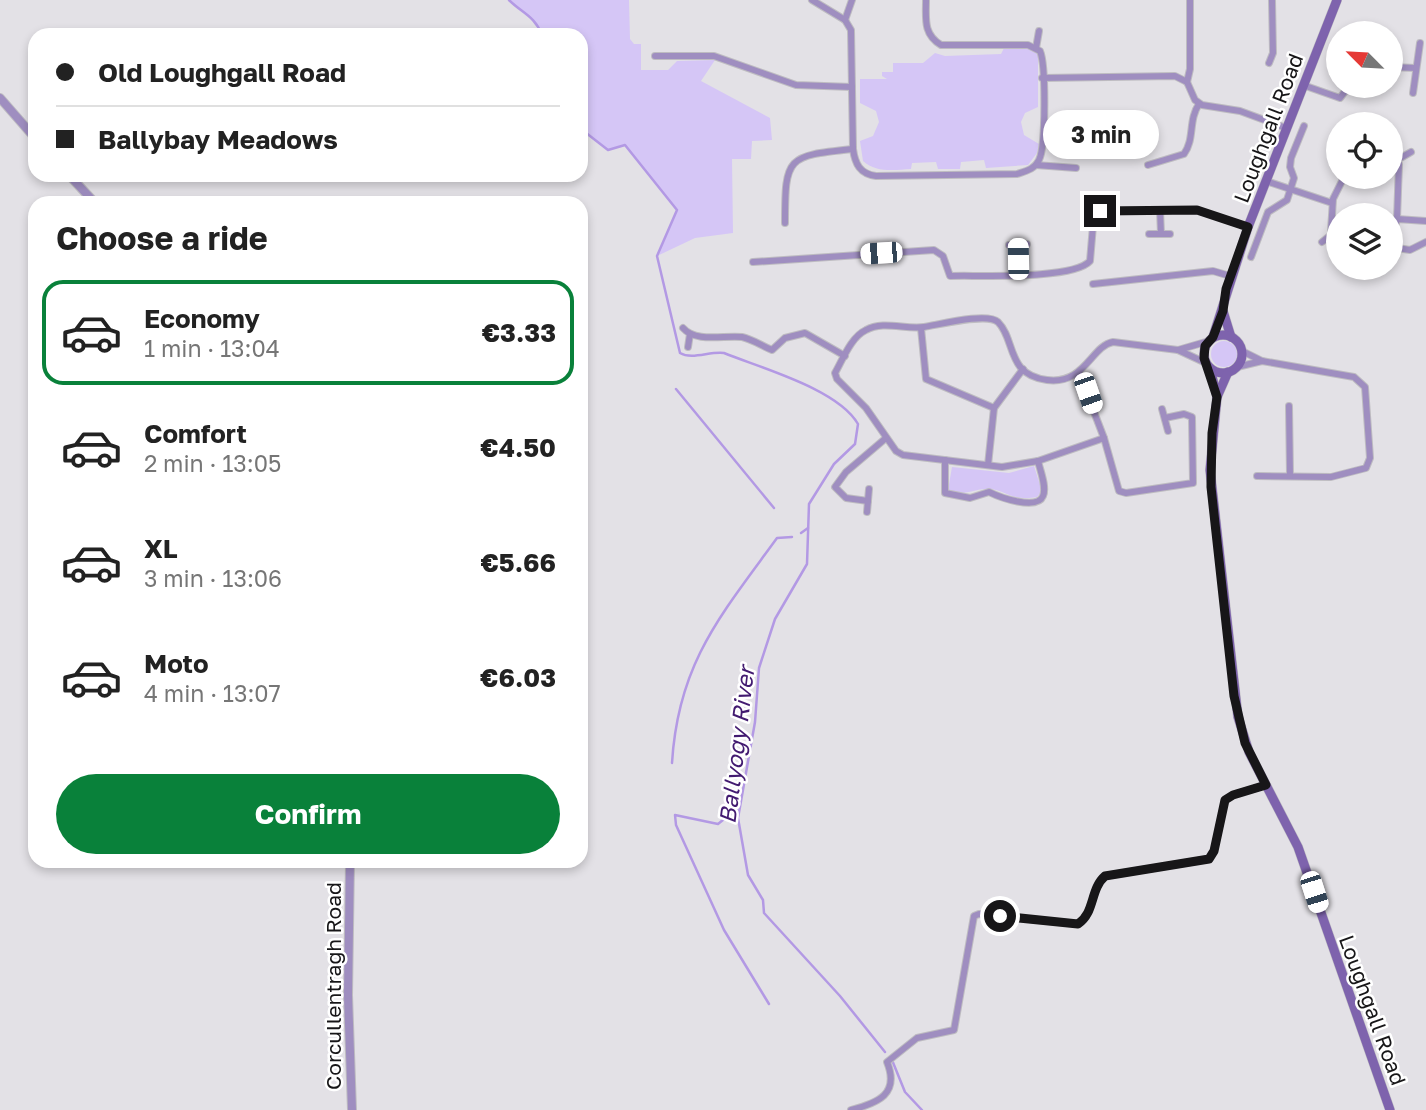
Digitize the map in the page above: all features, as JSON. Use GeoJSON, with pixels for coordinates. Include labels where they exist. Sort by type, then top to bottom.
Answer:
{"type":"FeatureCollection","features":[{"type":"Feature","properties":{"kind":"main road","name":"Loughgall Road"},"geometry":{"type":"LineString","coordinates":[[1211,339],[1223,311],[1230,276],[1248,227],[1337,0]]}},
{"type":"Feature","properties":{"kind":"main road","name":"Loughgall Road"},"geometry":{"type":"LineString","coordinates":[[1223,311],[1231,337]]}},
{"type":"Feature","properties":{"kind":"main road"},"geometry":{"type":"LineString","coordinates":[[1231,337],[1242,351],[1232,370],[1208,366],[1204,352],[1211,339],[1231,337]]}},
{"type":"Feature","properties":{"kind":"main road","name":"Loughgall Road"},"geometry":{"type":"LineString","coordinates":[[1208,366],[1217,397]]}},
{"type":"Feature","properties":{"kind":"main road","name":"Loughgall Road"},"geometry":{"type":"LineString","coordinates":[[1232,370],[1217,397],[1212,433],[1211,487],[1234,696],[1245,743],[1298,847],[1390,1110]]}},
{"type":"Feature","properties":{"kind":"street"},"geometry":{"type":"LineString","coordinates":[[812,0],[845,20],[852,35],[853,149],[854,159],[862,172],[876,176],[1017,174],[1036,164],[1076,168]]}},
{"type":"Feature","properties":{"kind":"street"},"geometry":{"type":"LineString","coordinates":[[845,20],[852,0]]}},
{"type":"Feature","properties":{"kind":"street"},"geometry":{"type":"LineString","coordinates":[[926,0],[926,28],[929,37],[941,45],[1036,48]]}},
{"type":"Feature","properties":{"kind":"street"},"geometry":{"type":"LineString","coordinates":[[1187,82],[1190,69],[1190,0]]}},
{"type":"Feature","properties":{"kind":"street"},"geometry":{"type":"LineString","coordinates":[[1269,63],[1273,53],[1272,0]]}},
{"type":"Feature","properties":{"kind":"street"},"geometry":{"type":"LineString","coordinates":[[1036,164],[1043,149],[1042,57],[1036,48],[1039,32]]}},
{"type":"Feature","properties":{"kind":"street"},"geometry":{"type":"LineString","coordinates":[[1413,93],[1420,43]]}},
{"type":"Feature","properties":{"kind":"street"},"geometry":{"type":"LineString","coordinates":[[655,56],[714,57],[796,85],[852,87]]}},
{"type":"Feature","properties":{"kind":"street"},"geometry":{"type":"LineString","coordinates":[[1404,68],[1416,68]]}},
{"type":"Feature","properties":{"kind":"street"},"geometry":{"type":"LineString","coordinates":[[1042,78],[1174,76],[1187,82],[1199,104]]}},
{"type":"Feature","properties":{"kind":"street"},"geometry":{"type":"LineString","coordinates":[[1303,85],[1326,93]]}},
{"type":"Feature","properties":{"kind":"street"},"geometry":{"type":"LineString","coordinates":[[0,97],[28,130]]}},
{"type":"Feature","properties":{"kind":"street"},"geometry":{"type":"LineString","coordinates":[[1199,104],[1240,111],[1286,128]]}},
{"type":"Feature","properties":{"kind":"street"},"geometry":{"type":"LineString","coordinates":[[1148,164],[1184,154],[1191,141],[1191,118],[1199,104]]}},
{"type":"Feature","properties":{"kind":"street"},"geometry":{"type":"LineString","coordinates":[[1251,257],[1268,212],[1287,200],[1294,178],[1290,164],[1304,126]]}},
{"type":"Feature","properties":{"kind":"street"},"geometry":{"type":"LineString","coordinates":[[785,223],[786,178],[795,161],[805,155],[853,149]]}},
{"type":"Feature","properties":{"kind":"street"},"geometry":{"type":"LineString","coordinates":[[1403,155],[1410,152]]}},
{"type":"Feature","properties":{"kind":"street"},"geometry":{"type":"LineString","coordinates":[[1266,181],[1332,203],[1338,189]]}},
{"type":"Feature","properties":{"kind":"street"},"geometry":{"type":"LineString","coordinates":[[76,182],[88,196]]}},
{"type":"Feature","properties":{"kind":"street"},"geometry":{"type":"LineString","coordinates":[[1160,210],[1161,234]]}},
{"type":"Feature","properties":{"kind":"street"},"geometry":{"type":"LineString","coordinates":[[753,262],[934,250],[943,256],[950,276],[1018,274],[1074,270],[1087,265],[1091,253],[1091,222],[1094,214],[1100,211],[1197,210],[1248,227]]}},
{"type":"Feature","properties":{"kind":"street"},"geometry":{"type":"LineString","coordinates":[[1403,219],[1426,221]]}},
{"type":"Feature","properties":{"kind":"street"},"geometry":{"type":"LineString","coordinates":[[1149,234],[1170,234]]}},
{"type":"Feature","properties":{"kind":"street"},"geometry":{"type":"LineString","coordinates":[[1322,242],[1326,240]]}},
{"type":"Feature","properties":{"kind":"street"},"geometry":{"type":"LineString","coordinates":[[1403,249],[1410,250],[1426,242]]}},
{"type":"Feature","properties":{"kind":"street"},"geometry":{"type":"LineString","coordinates":[[1009,245],[1027,244]]}},
{"type":"Feature","properties":{"kind":"street"},"geometry":{"type":"LineString","coordinates":[[1017,245],[1018,274]]}},
{"type":"Feature","properties":{"kind":"street"},"geometry":{"type":"LineString","coordinates":[[1093,284],[1213,271],[1230,276]]}},
{"type":"Feature","properties":{"kind":"street"},"geometry":{"type":"LineString","coordinates":[[1104,438],[1038,461],[1002,467],[899,453],[866,408],[835,376],[856,338],[870,327],[921,328],[974,319],[996,321],[1023,369],[1046,380],[1059,381],[1079,373],[1105,344],[1178,351],[1208,366]]}},
{"type":"Feature","properties":{"kind":"street"},"geometry":{"type":"LineString","coordinates":[[683,328],[690,334],[744,337],[772,350],[785,338],[805,333],[845,356]]}},
{"type":"Feature","properties":{"kind":"street"},"geometry":{"type":"LineString","coordinates":[[921,328],[926,379],[994,408]]}},
{"type":"Feature","properties":{"kind":"street"},"geometry":{"type":"LineString","coordinates":[[688,347],[690,334]]}},
{"type":"Feature","properties":{"kind":"street"},"geometry":{"type":"LineString","coordinates":[[1178,351],[1211,339]]}},
{"type":"Feature","properties":{"kind":"street"},"geometry":{"type":"LineString","coordinates":[[1242,351],[1262,361],[1354,377],[1365,387],[1370,458],[1366,468],[1341,476],[1257,476]]}},
{"type":"Feature","properties":{"kind":"street"},"geometry":{"type":"LineString","coordinates":[[1232,370],[1262,361]]}},
{"type":"Feature","properties":{"kind":"street"},"geometry":{"type":"LineString","coordinates":[[988,465],[994,408],[1023,369]]}},
{"type":"Feature","properties":{"kind":"street"},"geometry":{"type":"LineString","coordinates":[[1079,373],[1104,438],[1119,491],[1126,493],[1189,485],[1195,477],[1193,420],[1184,414],[1165,418]]}},
{"type":"Feature","properties":{"kind":"street"},"geometry":{"type":"LineString","coordinates":[[1289,405],[1290,476]]}},
{"type":"Feature","properties":{"kind":"street"},"geometry":{"type":"LineString","coordinates":[[1162,409],[1168,430]]}},
{"type":"Feature","properties":{"kind":"street"},"geometry":{"type":"LineString","coordinates":[[868,501],[846,498],[835,487],[846,471],[886,438]]}},
{"type":"Feature","properties":{"kind":"street"},"geometry":{"type":"LineString","coordinates":[[945,460],[944,493],[970,498],[989,492],[1012,501],[1037,501],[1042,498],[1044,492],[1038,461]]}},
{"type":"Feature","properties":{"kind":"street"},"geometry":{"type":"LineString","coordinates":[[867,512],[869,489]]}},
{"type":"Feature","properties":{"kind":"street"},"geometry":{"type":"LineString","coordinates":[[851,1110],[869,1105],[887,1093],[892,1076],[887,1062],[909,1042],[954,1030],[974,916],[979,914],[1078,924],[1086,917],[1097,885],[1105,876],[1209,859],[1214,851],[1225,800],[1266,785]]}},
{"type":"Feature","properties":{"kind":"street","name":"Corcullentragh Road"},"geometry":{"type":"LineString","coordinates":[[350,868],[348,995],[352,1110]]}},
{"type":"Feature","properties":{"kind":"shaded area"},"geometry":{"type":"Polygon","coordinates":[[[509,0],[629,0],[630,39],[634,44],[641,44],[641,70],[668,70],[677,61],[715,60],[701,81],[770,118],[772,140],[752,141],[751,159],[732,159],[733,233],[695,238],[657,256],[677,210],[625,145],[608,150],[588,134],[588,28],[538,28],[532,19],[509,0]]]}},
{"type":"Feature","properties":{"kind":"shaded area"},"geometry":{"type":"Polygon","coordinates":[[[1004,48],[1030,49],[1038,54],[1038,107],[1025,113],[1021,122],[1024,135],[1039,144],[1037,153],[1028,165],[986,168],[984,160],[961,162],[960,169],[938,169],[936,162],[912,163],[911,169],[892,170],[879,169],[863,161],[860,141],[873,136],[879,122],[876,111],[860,103],[860,79],[887,79],[882,76],[882,72],[893,72],[893,63],[923,63],[935,53],[945,56],[1001,54],[1004,48]]]}},
{"type":"Feature","properties":{"kind":"shaded area"},"geometry":{"type":"Polygon","coordinates":[[[1224,341],[1234,344],[1237,354],[1234,364],[1224,367],[1214,364],[1211,354],[1214,344],[1224,341]]]}},
{"type":"Feature","properties":{"kind":"shaded area"},"geometry":{"type":"Polygon","coordinates":[[[1034,466],[1042,491],[1037,497],[1020,498],[993,489],[963,493],[948,490],[952,467],[1009,473],[1034,466]]]}},
{"type":"Feature","properties":{"kind":"waterway"},"geometry":{"type":"LineString","coordinates":[[509,0],[532,19],[538,28]]}},
{"type":"Feature","properties":{"kind":"waterway"},"geometry":{"type":"LineString","coordinates":[[588,134],[608,150],[625,145],[677,210],[657,256],[680,353],[690,356],[724,353],[777,373],[834,400],[858,424],[855,444],[834,464],[809,504],[807,564],[775,619],[759,668],[755,722],[738,818],[748,875],[763,900],[764,913],[840,996],[885,1052]]}},
{"type":"Feature","properties":{"kind":"waterway"},"geometry":{"type":"LineString","coordinates":[[676,389],[774,508]]}},
{"type":"Feature","properties":{"kind":"waterway","name":"Ballyogy River"},"geometry":{"type":"LineString","coordinates":[[801,533],[808,528]]}},
{"type":"Feature","properties":{"kind":"waterway"},"geometry":{"type":"LineString","coordinates":[[672,763],[683,696],[706,642],[777,538],[792,537]]}},
{"type":"Feature","properties":{"kind":"waterway"},"geometry":{"type":"LineString","coordinates":[[739,807],[718,824],[675,815],[676,825],[724,930],[769,1004]]}},
{"type":"Feature","properties":{"kind":"waterway","name":"Ballyogy River"},"geometry":{"type":"LineString","coordinates":[[892,1060],[905,1092],[922,1110]]}},
{"type":"Feature","properties":{"kind":"route"},"geometry":{"type":"LineString","coordinates":[[1000,916],[1066,925],[1083,922],[1097,885],[1105,876],[1212,857],[1225,800],[1266,785],[1245,743],[1234,696],[1223,579],[1212,509],[1210,470],[1217,397],[1210,368],[1204,358],[1205,346],[1213,337],[1223,311],[1226,289],[1248,227],[1197,210],[1100,211]]}}]}
